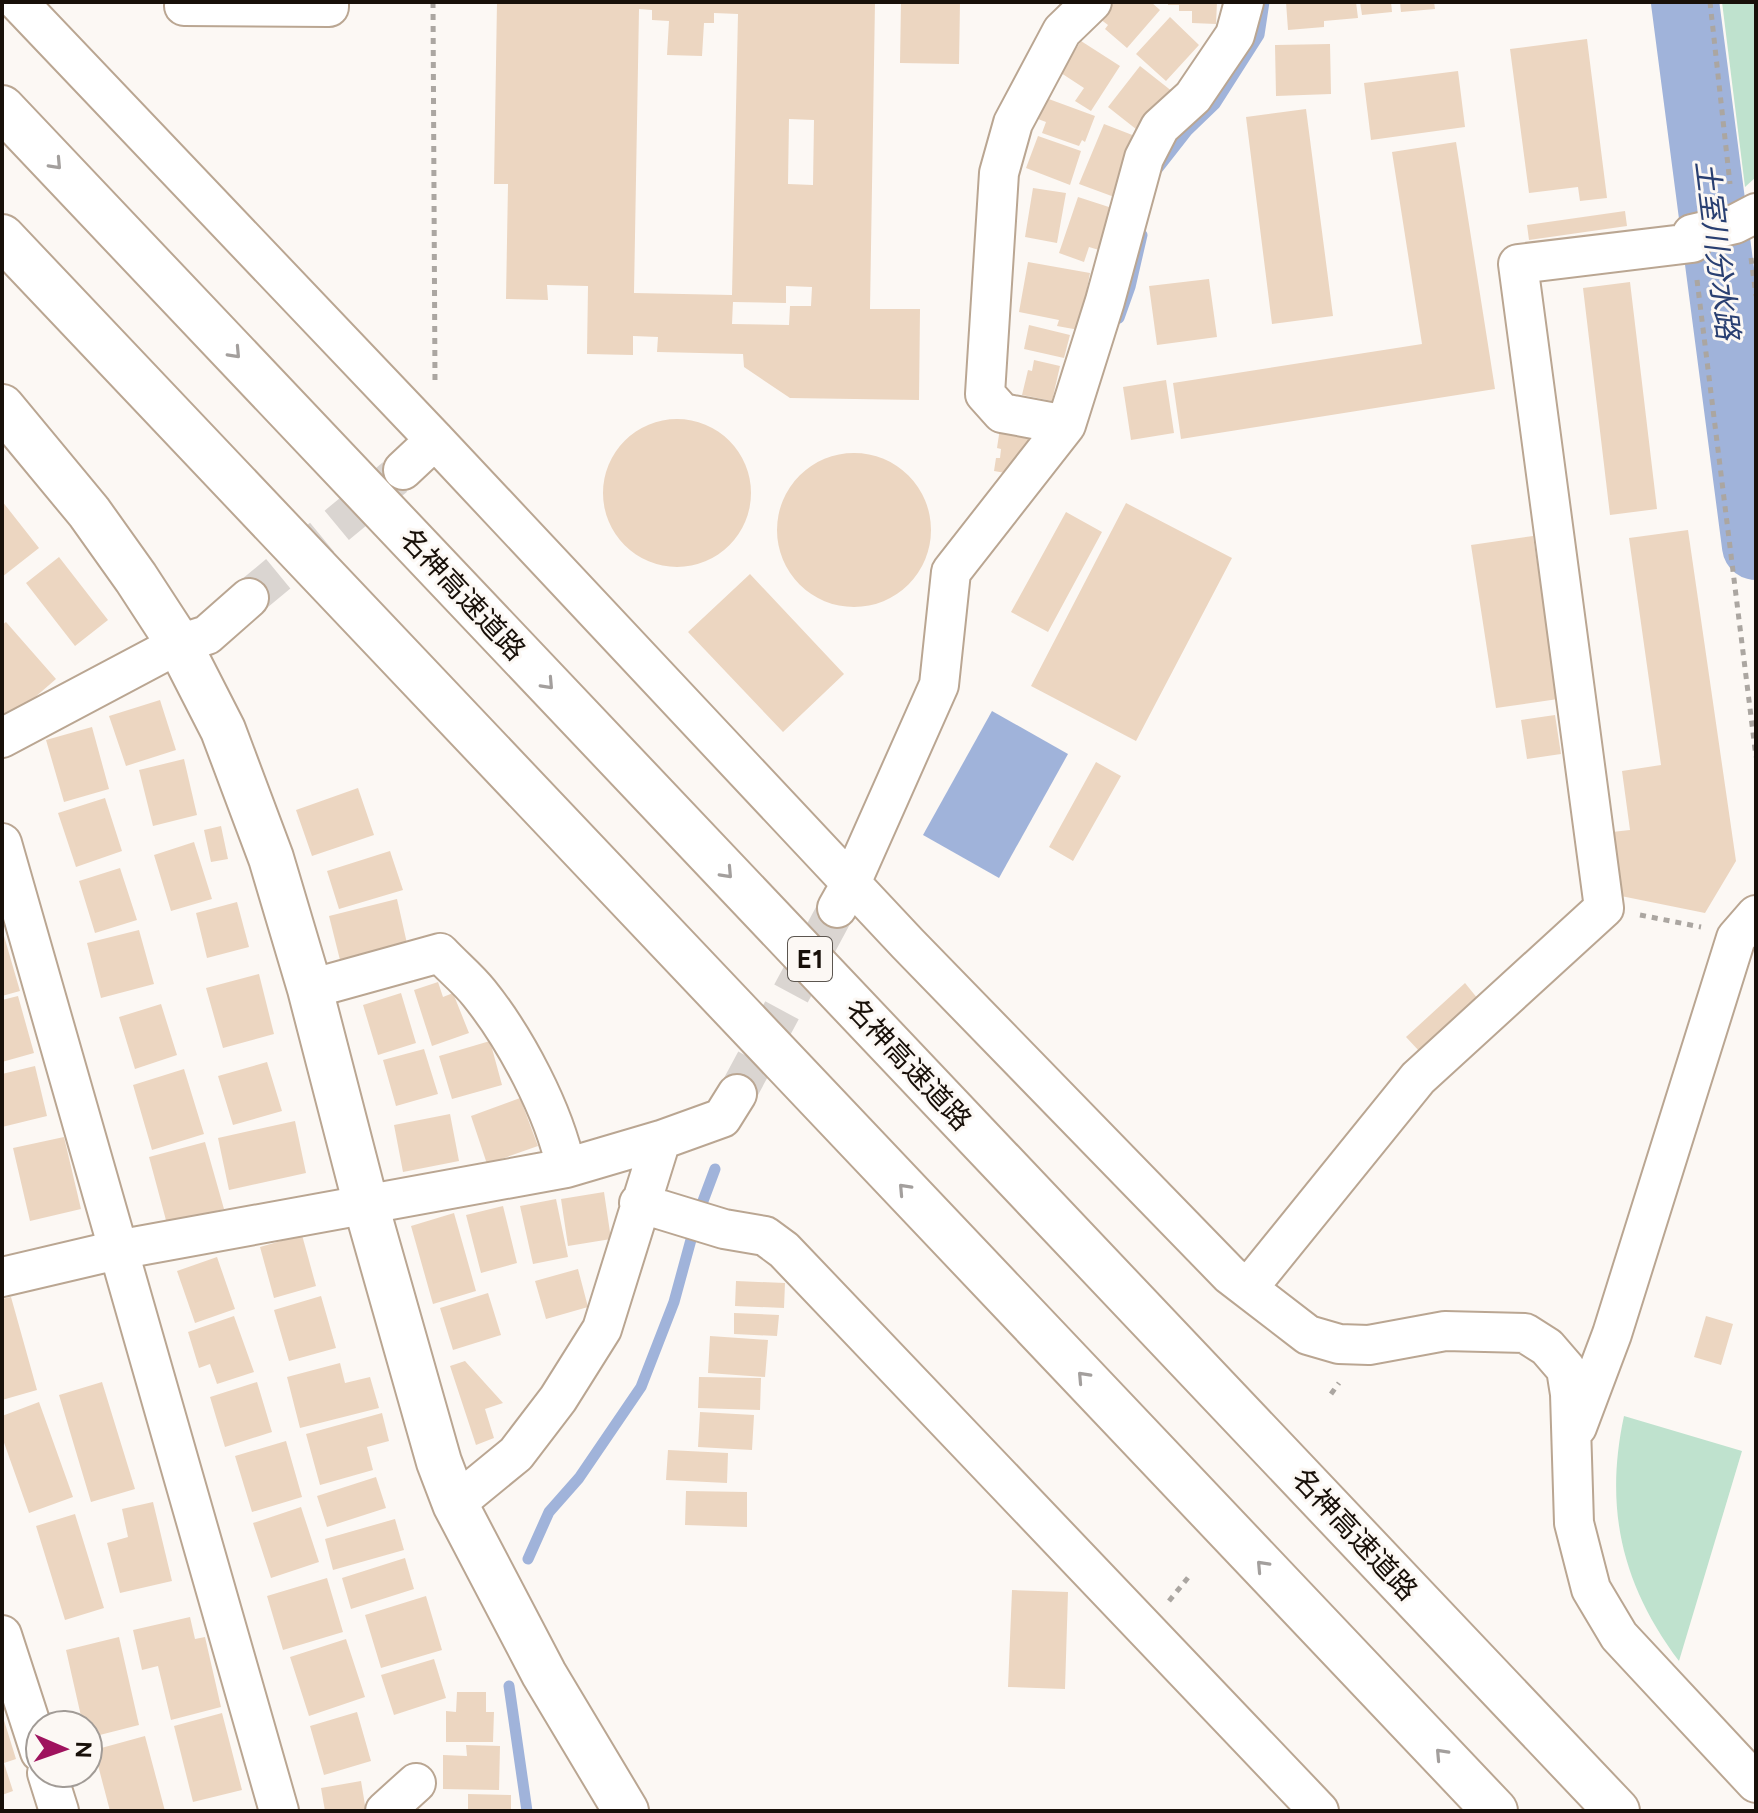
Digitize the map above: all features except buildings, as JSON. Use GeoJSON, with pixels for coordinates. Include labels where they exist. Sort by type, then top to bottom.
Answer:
{"type":"FeatureCollection","features":[{"type":"Feature","properties":{"kind":"main road","name":"名神高速道路"},"geometry":{"type":"LineString","coordinates":[[2,108],[1617,1811]]}},
{"type":"Feature","properties":{"kind":"main road"},"geometry":{"type":"LineString","coordinates":[[2,237],[1495,1811]]}},
{"type":"Feature","properties":{"kind":"main road"},"geometry":{"type":"LineString","coordinates":[[2,407],[89,512],[136,578],[179,644],[223,730],[271,858],[310,989],[366,1205],[439,1462],[455,1504],[544,1674],[626,1811]]}},
{"type":"Feature","properties":{"kind":"street"},"geometry":{"type":"LineString","coordinates":[[18,2],[425,430],[844,895],[1219,1263],[1308,1335],[1339,1344],[1369,1345],[1445,1331],[1525,1333],[1547,1347],[1566,1369],[1574,1523],[1591,1589],[1619,1636],[1756,1783]]}},
{"type":"Feature","properties":{"kind":"street"},"geometry":{"type":"LineString","coordinates":[[184,6],[329,7],[329,2]]}},
{"type":"Feature","properties":{"kind":"street"},"geometry":{"type":"LineString","coordinates":[[1066,425],[1002,413],[985,394],[999,173],[1009,136],[1062,31],[1092,2]]}},
{"type":"Feature","properties":{"kind":"street"},"geometry":{"type":"LineString","coordinates":[[844,895],[939,685],[951,572],[1066,425],[1105,301],[1144,158],[1160,127],[1193,97],[1235,35],[1244,2]]}},
{"type":"Feature","properties":{"kind":"street"},"geometry":{"type":"LineString","coordinates":[[1248,1288],[1418,1078],[1604,908],[1518,264],[1721,228]]}},
{"type":"Feature","properties":{"kind":"street"},"geometry":{"type":"LineString","coordinates":[[403,470],[425,430]]}},
{"type":"Feature","properties":{"kind":"street"},"geometry":{"type":"LineString","coordinates":[[2,738],[179,644],[207,635],[249,598]]}},
{"type":"Feature","properties":{"kind":"street"},"geometry":{"type":"LineString","coordinates":[[2,843],[279,1811]]}},
{"type":"Feature","properties":{"kind":"street"},"geometry":{"type":"LineString","coordinates":[[1572,1441],[1612,1334],[1736,938],[1756,915]]}},
{"type":"Feature","properties":{"kind":"street"},"geometry":{"type":"LineString","coordinates":[[310,989],[440,953],[477,991],[507,1030],[559,1134],[566,1168]]}},
{"type":"Feature","properties":{"kind":"street"},"geometry":{"type":"LineString","coordinates":[[2,1277],[117,1250],[566,1168],[722,1118],[737,1094]]}},
{"type":"Feature","properties":{"kind":"street"},"geometry":{"type":"LineString","coordinates":[[455,1504],[516,1454],[558,1399],[602,1329],[646,1205],[661,1140]]}},
{"type":"Feature","properties":{"kind":"street"},"geometry":{"type":"LineString","coordinates":[[646,1205],[708,1225],[765,1236],[784,1250],[1319,1811]]}},
{"type":"Feature","properties":{"kind":"street"},"geometry":{"type":"LineString","coordinates":[[2,1635],[26,1709]]}},
{"type":"Feature","properties":{"kind":"street"},"geometry":{"type":"LineString","coordinates":[[385,1811],[416,1783]]}},
{"type":"Feature","properties":{"kind":"street"},"geometry":{"type":"LineString","coordinates":[[52,1789],[59,1811]]}},
{"type":"Feature","properties":{"kind":"path"},"geometry":{"type":"LineString","coordinates":[[425,430],[435,388],[433,2]]}},
{"type":"Feature","properties":{"kind":"path"},"geometry":{"type":"LineString","coordinates":[[1710,2],[1721,228],[1756,757]]}},
{"type":"Feature","properties":{"kind":"green space"},"geometry":{"type":"Polygon","coordinates":[[[1722,2],[1756,2],[1756,177],[1745,187],[1722,2]]]}},
{"type":"Feature","properties":{"kind":"green space"},"geometry":{"type":"Polygon","coordinates":[[[1624,1416],[1742,1451],[1679,1661],[1644,1604],[1631,1575],[1623,1545],[1616,1483],[1624,1416]]]}},
{"type":"Feature","properties":{"kind":"water"},"geometry":{"type":"Polygon","coordinates":[[[992,711],[1068,754],[999,878],[923,835],[992,711]]]}},
{"type":"Feature","properties":{"kind":"waterway"},"geometry":{"type":"LineString","coordinates":[[1158,168],[1187,131],[1215,104],[1259,35],[1264,2]]}},
{"type":"Feature","properties":{"kind":"waterway","name":"土室川分水路"},"geometry":{"type":"LineString","coordinates":[[1685,2],[1756,546]]}},
{"type":"Feature","properties":{"kind":"waterway"},"geometry":{"type":"LineString","coordinates":[[1119,318],[1142,235]]}},
{"type":"Feature","properties":{"kind":"waterway"},"geometry":{"type":"LineString","coordinates":[[700,1209],[715,1169]]}},
{"type":"Feature","properties":{"kind":"waterway"},"geometry":{"type":"LineString","coordinates":[[528,1559],[549,1512],[579,1478],[641,1387],[674,1302],[692,1236]]}},
{"type":"Feature","properties":{"kind":"waterway"},"geometry":{"type":"LineString","coordinates":[[509,1686],[527,1811]]}},
{"type":"Feature","properties":{"kind":"tunnel"},"geometry":{"type":"LineString","coordinates":[[249,598],[395,477]]}},
{"type":"Feature","properties":{"kind":"tunnel"},"geometry":{"type":"LineString","coordinates":[[737,1094],[837,908]]}}]}
